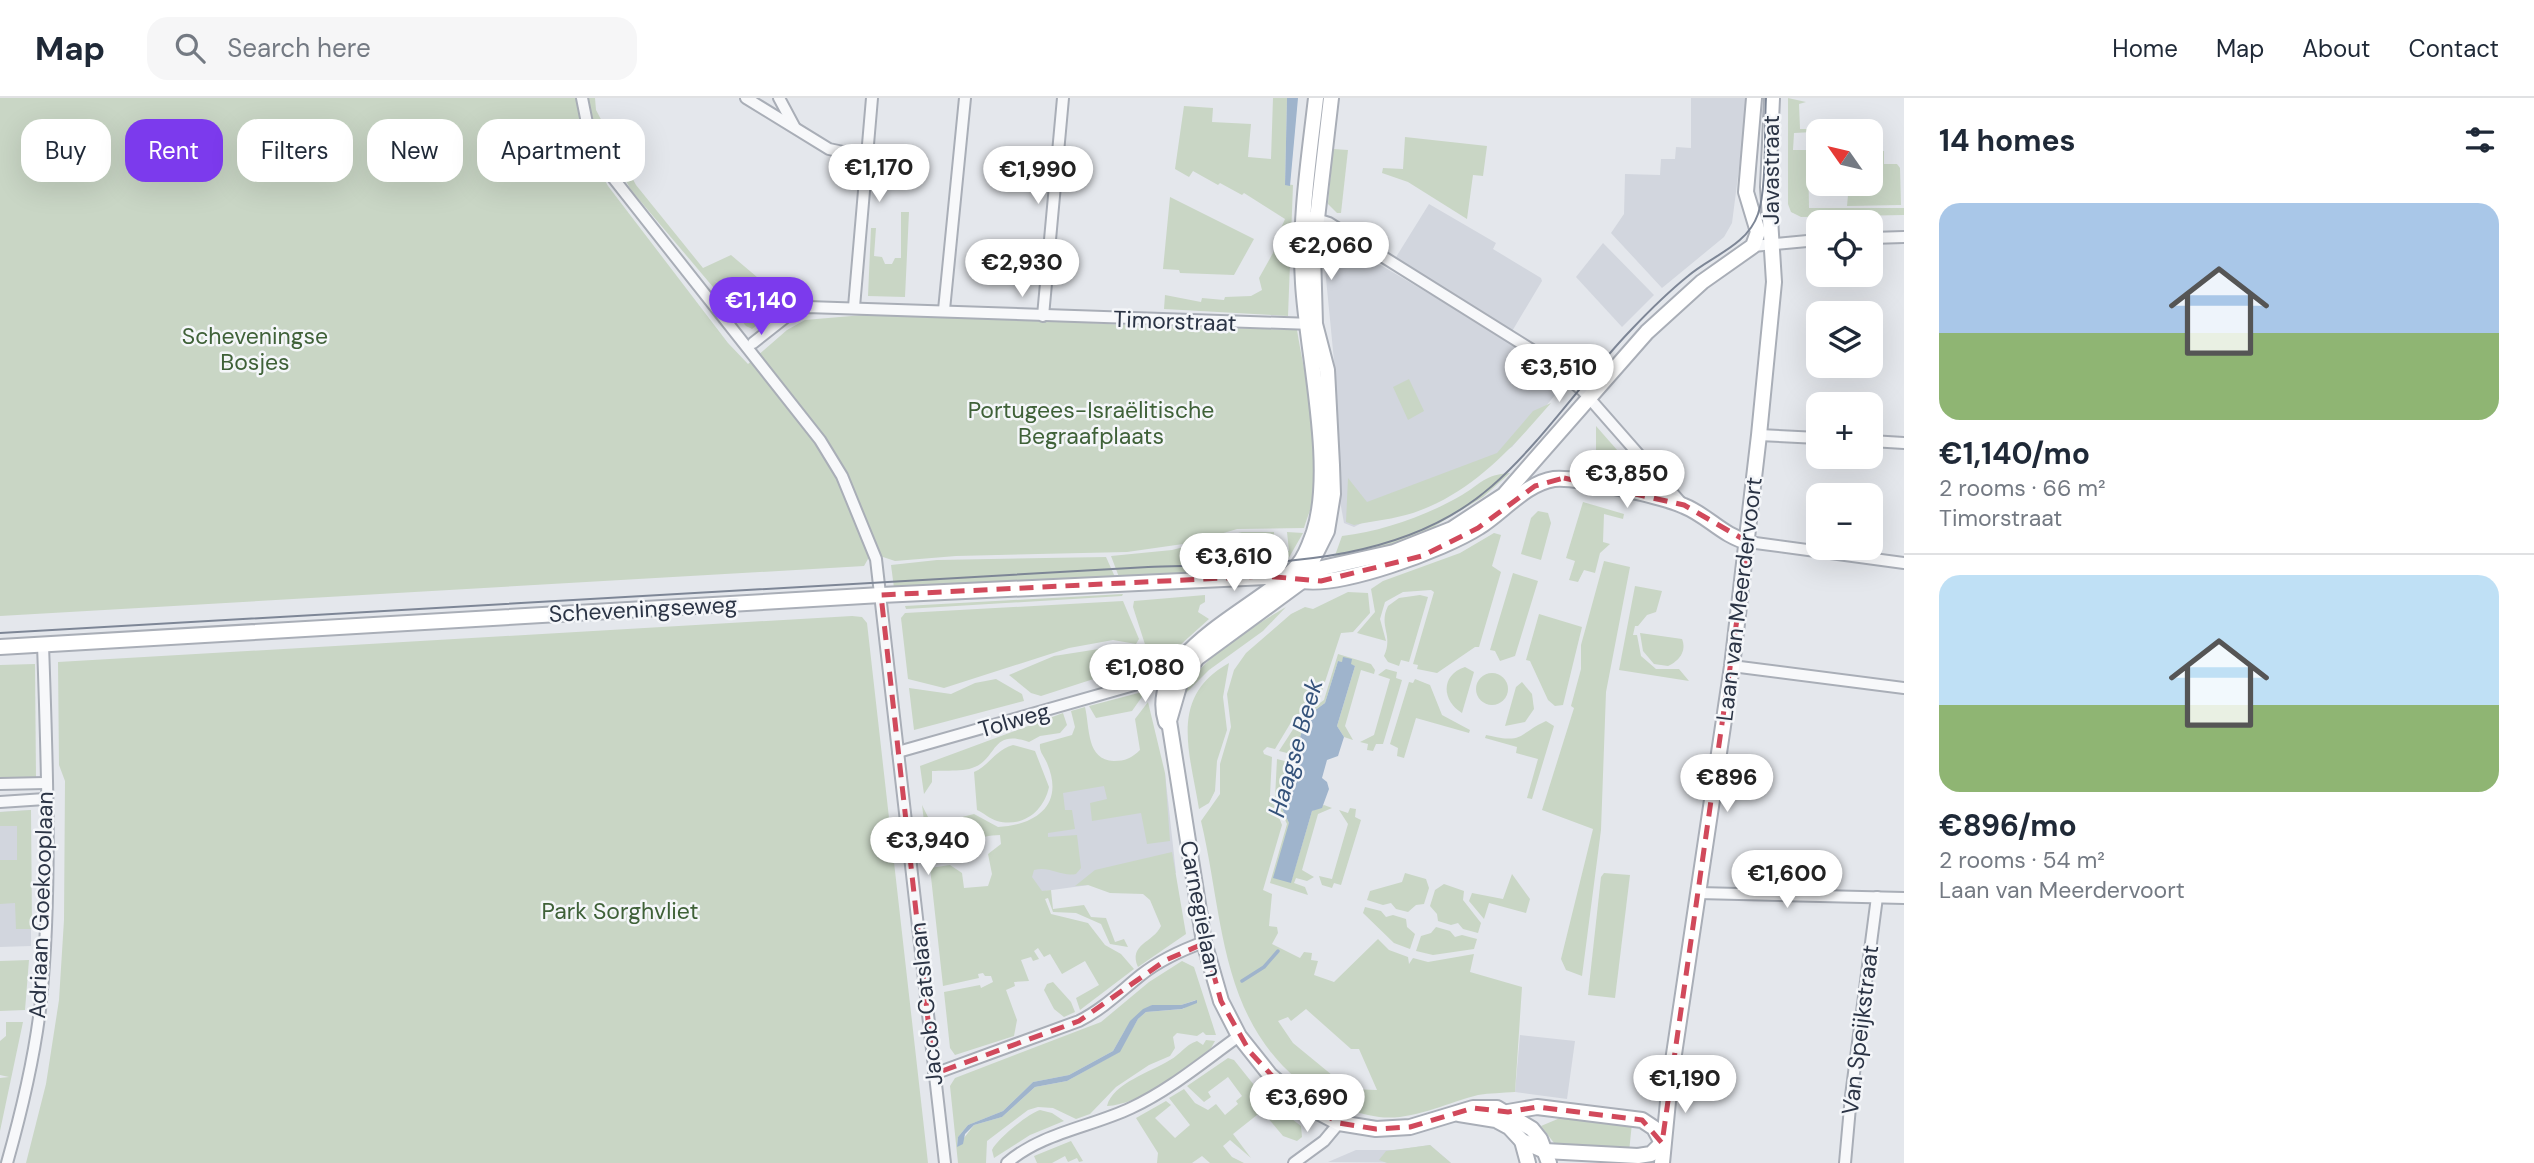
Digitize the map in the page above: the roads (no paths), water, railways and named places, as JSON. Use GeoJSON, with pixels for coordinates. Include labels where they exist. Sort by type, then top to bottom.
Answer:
{"type":"FeatureCollection","features":[{"type":"Feature","properties":{"kind":"street","name":"Jacob Catslaan"},"geometry":{"type":"LineString","coordinates":[[582,98],[587,123],[614,179],[820,440],[842,476],[876,559],[945,1163]]}},
{"type":"Feature","properties":{"kind":"street"},"geometry":{"type":"LineString","coordinates":[[779,98],[794,126]]}},
{"type":"Feature","properties":{"kind":"street"},"geometry":{"type":"LineString","coordinates":[[854,307],[872,98]]}},
{"type":"Feature","properties":{"kind":"street"},"geometry":{"type":"LineString","coordinates":[[944,310],[965,98]]}},
{"type":"Feature","properties":{"kind":"street"},"geometry":{"type":"LineString","coordinates":[[1043,316],[1063,98]]}},
{"type":"Feature","properties":{"kind":"street"},"geometry":{"type":"LineString","coordinates":[[1169,675],[1205,638],[1286,576],[1306,554],[1322,499],[1310,324],[1313,253],[1310,217],[1316,98]]}},
{"type":"Feature","properties":{"kind":"street"},"geometry":{"type":"LineString","coordinates":[[1310,217],[1331,98]]}},
{"type":"Feature","properties":{"kind":"street","name":"Javastraat"},"geometry":{"type":"LineString","coordinates":[[1754,98],[1746,192],[1758,232],[1754,246]]}},
{"type":"Feature","properties":{"kind":"street","name":"Javastraat"},"geometry":{"type":"LineString","coordinates":[[1772,98],[1768,187],[1772,242]]}},
{"type":"Feature","properties":{"kind":"street"},"geometry":{"type":"LineString","coordinates":[[749,99],[829,149],[867,157]]}},
{"type":"Feature","properties":{"kind":"street"},"geometry":{"type":"LineString","coordinates":[[1310,217],[1529,348],[1588,397],[1684,505],[1735,538],[1904,564]]}},
{"type":"Feature","properties":{"kind":"street"},"geometry":{"type":"LineString","coordinates":[[1883,238],[1904,237]]}},
{"type":"Feature","properties":{"kind":"street"},"geometry":{"type":"LineString","coordinates":[[1305,576],[1394,552],[1452,529],[1479,513],[1516,483],[1647,332],[1702,282],[1754,246],[1806,241]]}},
{"type":"Feature","properties":{"kind":"street","name":"Laan van Meerdervoort"},"geometry":{"type":"LineString","coordinates":[[1662,1163],[1662,1143],[1748,542],[1774,282],[1772,242]]}},
{"type":"Feature","properties":{"kind":"street","name":"Timorstraat"},"geometry":{"type":"LineString","coordinates":[[753,343],[791,313],[807,307],[1310,324]]}},
{"type":"Feature","properties":{"kind":"street"},"geometry":{"type":"LineString","coordinates":[[1305,576],[1327,531],[1334,494],[1327,370],[1310,324]]}},
{"type":"Feature","properties":{"kind":"street"},"geometry":{"type":"LineString","coordinates":[[1759,435],[1806,438]]}},
{"type":"Feature","properties":{"kind":"street"},"geometry":{"type":"LineString","coordinates":[[1883,442],[1904,443]]}},
{"type":"Feature","properties":{"kind":"street"},"geometry":{"type":"LineString","coordinates":[[1286,576],[1371,570],[1422,556],[1478,528],[1535,486],[1552,479],[1579,480],[1684,505]]}},
{"type":"Feature","properties":{"kind":"street","name":"Scheveningseweg"},"geometry":{"type":"LineString","coordinates":[[0,647],[881,595],[1286,576]]}},
{"type":"Feature","properties":{"kind":"street","name":"Carnegielaan"},"geometry":{"type":"LineString","coordinates":[[1170,733],[1174,697],[1197,658],[1305,576]]}},
{"type":"Feature","properties":{"kind":"street","name":"Adriaan Goekooplaan"},"geometry":{"type":"LineString","coordinates":[[7,1163],[29,1074],[41,1001],[45,799],[43,645]]}},
{"type":"Feature","properties":{"kind":"street"},"geometry":{"type":"LineString","coordinates":[[1732,666],[1904,688]]}},
{"type":"Feature","properties":{"kind":"street","name":"Carnegielaan"},"geometry":{"type":"LineString","coordinates":[[1169,675],[1163,703],[1204,942],[1217,992],[1239,1036],[1288,1093],[1339,1123],[1376,1129],[1398,1128],[1484,1106],[1508,1112],[1537,1107],[1642,1120],[1654,1128],[1662,1143],[1651,1154],[1625,1160],[1547,1157],[1525,1136],[1508,1112]]}},
{"type":"Feature","properties":{"kind":"street","name":"Tolweg"},"geometry":{"type":"LineString","coordinates":[[898,752],[1169,675]]}},
{"type":"Feature","properties":{"kind":"street"},"geometry":{"type":"LineString","coordinates":[[0,784],[45,783]]}},
{"type":"Feature","properties":{"kind":"street"},"geometry":{"type":"LineString","coordinates":[[0,802],[45,799]]}},
{"type":"Feature","properties":{"kind":"street"},"geometry":{"type":"LineString","coordinates":[[1698,892],[1904,898]]}},
{"type":"Feature","properties":{"kind":"street","name":"Van Speijkstraat"},"geometry":{"type":"LineString","coordinates":[[1846,1163],[1851,1096],[1877,897]]}},
{"type":"Feature","properties":{"kind":"street"},"geometry":{"type":"LineString","coordinates":[[934,1074],[1096,1013],[1143,974],[1185,948],[1204,942]]}},
{"type":"Feature","properties":{"kind":"street"},"geometry":{"type":"LineString","coordinates":[[1007,1163],[1042,1141],[1098,1122],[1149,1100],[1239,1036]]}},
{"type":"Feature","properties":{"kind":"street"},"geometry":{"type":"LineString","coordinates":[[1528,1163],[1525,1136],[1561,1111]]}},
{"type":"Feature","properties":{"kind":"street","name":"Carnegielaan"},"geometry":{"type":"LineString","coordinates":[[1458,1114],[1496,1120],[1525,1136]]}},
{"type":"Feature","properties":{"kind":"street"},"geometry":{"type":"LineString","coordinates":[[1294,1163],[1324,1142],[1339,1123]]}},
{"type":"Feature","properties":{"kind":"water"},"geometry":{"type":"Polygon","coordinates":[[[1287,98],[1298,98],[1290,186],[1285,185],[1287,98]]]}},
{"type":"Feature","properties":{"kind":"water"},"geometry":{"type":"Polygon","coordinates":[[[1343,657],[1352,659],[1351,664],[1355,666],[1337,726],[1344,737],[1338,756],[1327,760],[1322,778],[1329,789],[1322,808],[1312,811],[1291,883],[1273,878],[1289,823],[1280,804],[1292,764],[1289,762],[1291,754],[1295,755],[1306,717],[1325,703],[1338,661],[1342,662],[1343,657]]]}},
{"type":"Feature","properties":{"kind":"water"},"geometry":{"type":"Polygon","coordinates":[[[1197,1000],[1197,1003],[1182,1009],[1146,1012],[1138,1019],[1120,1052],[1067,1081],[1035,1087],[1002,1117],[974,1125],[965,1134],[963,1144],[957,1147],[958,1137],[968,1125],[1003,1111],[1033,1082],[1069,1075],[1113,1051],[1130,1021],[1143,1009],[1152,1005],[1181,1005],[1197,1000]]]}},
{"type":"Feature","properties":{"kind":"waterway","name":"Haagse Beek"},"geometry":{"type":"LineString","coordinates":[[1242,981],[1264,967],[1278,951]]}},
{"type":"Feature","properties":{"kind":"tram line"},"geometry":{"type":"LineString","coordinates":[[0,633],[1238,564],[1329,556],[1373,547],[1415,533],[1455,513],[1492,486],[1529,449],[1613,350],[1651,310],[1688,276],[1728,250],[1746,234],[1753,225],[1761,203],[1766,98]]}},
{"type":"Feature","properties":{"kind":"park label","name":"Scheveningse Bosjes"},"geometry":{"type":"Point","coordinates":[255,349]}},
{"type":"Feature","properties":{"kind":"park label","name":"Portugees-Israëlitische Begraafplaats"},"geometry":{"type":"Point","coordinates":[1091,423]}},
{"type":"Feature","properties":{"kind":"park label","name":"Park Sorghvliet"},"geometry":{"type":"Point","coordinates":[620,911]}}]}
